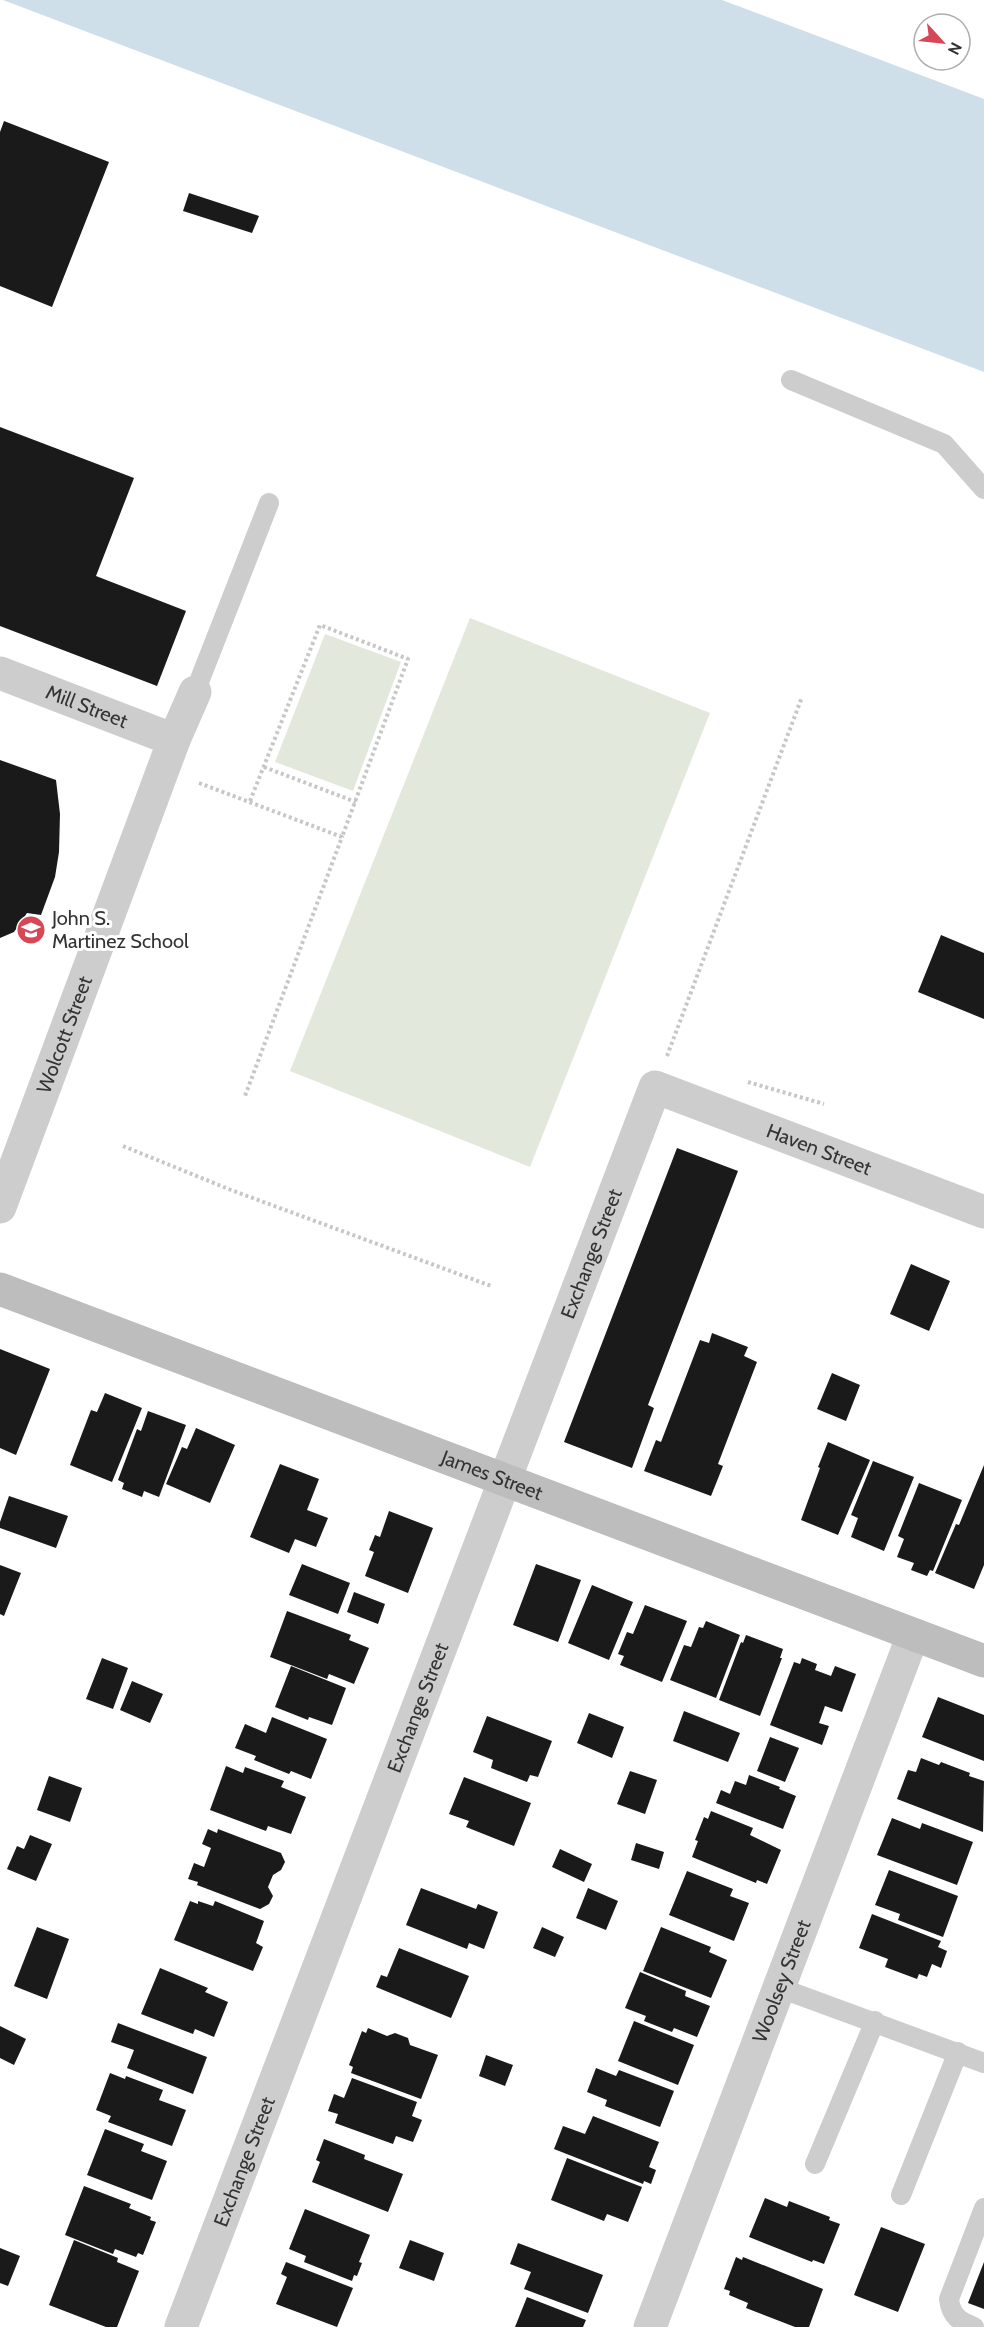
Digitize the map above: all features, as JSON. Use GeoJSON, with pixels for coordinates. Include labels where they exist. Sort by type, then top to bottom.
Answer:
{"type":"FeatureCollection","features":[{"type":"Feature","properties":{"kind":"main road","name":"James Street"},"geometry":{"type":"LineString","coordinates":[[0,1289],[507,1479],[984,1662]]}},
{"type":"Feature","properties":{"kind":"street","name":"Mill Street"},"geometry":{"type":"LineString","coordinates":[[0,673],[174,740]]}},
{"type":"Feature","properties":{"kind":"street","name":"Wolcott Street"},"geometry":{"type":"LineString","coordinates":[[0,1207],[174,740],[195,692]]}},
{"type":"Feature","properties":{"kind":"street","name":"Haven Street"},"geometry":{"type":"LineString","coordinates":[[655,1087],[984,1212]]}},
{"type":"Feature","properties":{"kind":"street","name":"Exchange Street"},"geometry":{"type":"LineString","coordinates":[[181,2327],[655,1087]]}},
{"type":"Feature","properties":{"kind":"street","name":"Woolsey Street"},"geometry":{"type":"LineString","coordinates":[[650,2327],[913,1635]]}},
{"type":"Feature","properties":{"kind":"lane"},"geometry":{"type":"LineString","coordinates":[[791,380],[944,444],[984,489]]}},
{"type":"Feature","properties":{"kind":"lane"},"geometry":{"type":"LineString","coordinates":[[195,692],[269,503]]}},
{"type":"Feature","properties":{"kind":"lane"},"geometry":{"type":"LineString","coordinates":[[780,1988],[875,2021],[984,2063]]}},
{"type":"Feature","properties":{"kind":"lane"},"geometry":{"type":"LineString","coordinates":[[815,2164],[875,2021]]}},
{"type":"Feature","properties":{"kind":"lane"},"geometry":{"type":"LineString","coordinates":[[901,2196],[958,2052]]}},
{"type":"Feature","properties":{"kind":"lane"},"geometry":{"type":"LineString","coordinates":[[974,2327],[959,2320],[950,2311],[948,2299],[984,2208]]}},
{"type":"Feature","properties":{"kind":"path"},"geometry":{"type":"LineString","coordinates":[[245,1096],[408,659],[320,625],[250,801]]}},
{"type":"Feature","properties":{"kind":"path"},"geometry":{"type":"LineString","coordinates":[[679,1057],[668,1053],[802,698]]}},
{"type":"Feature","properties":{"kind":"path"},"geometry":{"type":"LineString","coordinates":[[263,767],[356,802]]}},
{"type":"Feature","properties":{"kind":"path"},"geometry":{"type":"LineString","coordinates":[[199,783],[342,837]]}},
{"type":"Feature","properties":{"kind":"path"},"geometry":{"type":"LineString","coordinates":[[742,1080],[824,1104]]}},
{"type":"Feature","properties":{"kind":"path"},"geometry":{"type":"LineString","coordinates":[[123,1146],[231,1190],[491,1286]]}},
{"type":"Feature","properties":{"kind":"shaded area"},"geometry":{"type":"Polygon","coordinates":[[[3,0],[722,0],[984,99],[984,372],[3,0]]]}},
{"type":"Feature","properties":{"kind":"shaded area"},"geometry":{"type":"Polygon","coordinates":[[[470,618],[710,713],[530,1167],[290,1071],[470,618]]]}},
{"type":"Feature","properties":{"kind":"shaded area"},"geometry":{"type":"Polygon","coordinates":[[[325,634],[401,662],[353,791],[275,762],[325,634]]]}},
{"type":"Feature","properties":{"kind":"building"},"geometry":{"type":"Polygon","coordinates":[[[4,121],[109,162],[52,307],[0,286],[0,132],[4,121]]]}},
{"type":"Feature","properties":{"kind":"building"},"geometry":{"type":"Polygon","coordinates":[[[189,193],[259,216],[252,233],[183,211],[189,193]]]}},
{"type":"Feature","properties":{"kind":"building"},"geometry":{"type":"Polygon","coordinates":[[[0,427],[134,478],[96,576],[186,611],[157,686],[0,626],[0,427]]]}},
{"type":"Feature","properties":{"kind":"building"},"geometry":{"type":"Polygon","coordinates":[[[0,760],[56,780],[60,814],[59,852],[55,877],[41,915],[27,913],[14,932],[0,938],[0,760]]]}},
{"type":"Feature","properties":{"kind":"building"},"geometry":{"type":"Polygon","coordinates":[[[941,935],[984,953],[984,1019],[918,992],[941,935]]]}},
{"type":"Feature","properties":{"kind":"building"},"geometry":{"type":"Polygon","coordinates":[[[677,1148],[738,1171],[648,1405],[654,1408],[632,1468],[564,1442],[677,1148]]]}},
{"type":"Feature","properties":{"kind":"building"},"geometry":{"type":"Polygon","coordinates":[[[911,1264],[950,1281],[929,1331],[890,1314],[911,1264]]]}},
{"type":"Feature","properties":{"kind":"building"},"geometry":{"type":"Polygon","coordinates":[[[712,1333],[748,1347],[744,1356],[757,1362],[718,1464],[723,1466],[711,1496],[644,1471],[656,1440],[661,1442],[700,1340],[709,1343],[712,1333]]]}},
{"type":"Feature","properties":{"kind":"building"},"geometry":{"type":"Polygon","coordinates":[[[0,1349],[50,1369],[16,1455],[0,1448],[0,1349]]]}},
{"type":"Feature","properties":{"kind":"building"},"geometry":{"type":"Polygon","coordinates":[[[832,1373],[860,1385],[846,1421],[817,1409],[832,1373]]]}},
{"type":"Feature","properties":{"kind":"building"},"geometry":{"type":"Polygon","coordinates":[[[105,1393],[142,1408],[112,1482],[70,1465],[91,1410],[97,1412],[105,1393]]]}},
{"type":"Feature","properties":{"kind":"building"},"geometry":{"type":"Polygon","coordinates":[[[148,1411],[186,1425],[159,1497],[144,1491],[142,1497],[122,1489],[124,1483],[118,1480],[137,1429],[141,1431],[148,1411]]]}},
{"type":"Feature","properties":{"kind":"building"},"geometry":{"type":"Polygon","coordinates":[[[196,1428],[235,1445],[210,1503],[166,1484],[182,1447],[187,1449],[196,1428]]]}},
{"type":"Feature","properties":{"kind":"building"},"geometry":{"type":"Polygon","coordinates":[[[828,1442],[870,1460],[838,1535],[801,1520],[828,1442]]]}},
{"type":"Feature","properties":{"kind":"building"},"geometry":{"type":"Polygon","coordinates":[[[873,1461],[914,1477],[884,1551],[851,1537],[858,1518],[851,1515],[873,1461]]]}},
{"type":"Feature","properties":{"kind":"building"},"geometry":{"type":"Polygon","coordinates":[[[280,1464],[319,1479],[307,1510],[328,1518],[316,1547],[295,1539],[289,1553],[250,1537],[280,1464]]]}},
{"type":"Feature","properties":{"kind":"building"},"geometry":{"type":"Polygon","coordinates":[[[984,1465],[984,1565],[974,1589],[935,1573],[956,1524],[959,1525],[984,1465]]]}},
{"type":"Feature","properties":{"kind":"building"},"geometry":{"type":"Polygon","coordinates":[[[919,1483],[962,1500],[933,1571],[930,1570],[927,1576],[911,1570],[914,1563],[897,1557],[904,1539],[898,1536],[919,1483]]]}},
{"type":"Feature","properties":{"kind":"building"},"geometry":{"type":"Polygon","coordinates":[[[9,1496],[68,1516],[56,1548],[0,1528],[9,1496]]]}},
{"type":"Feature","properties":{"kind":"building"},"geometry":{"type":"Polygon","coordinates":[[[389,1511],[433,1528],[408,1593],[365,1576],[374,1552],[369,1550],[375,1535],[380,1537],[389,1511]]]}},
{"type":"Feature","properties":{"kind":"building"},"geometry":{"type":"Polygon","coordinates":[[[302,1564],[350,1583],[338,1614],[289,1595],[302,1564]]]}},
{"type":"Feature","properties":{"kind":"building"},"geometry":{"type":"Polygon","coordinates":[[[536,1564],[581,1580],[558,1642],[513,1625],[536,1564]]]}},
{"type":"Feature","properties":{"kind":"building"},"geometry":{"type":"Polygon","coordinates":[[[0,1565],[21,1573],[4,1616],[0,1614],[0,1565]]]}},
{"type":"Feature","properties":{"kind":"building"},"geometry":{"type":"Polygon","coordinates":[[[592,1585],[633,1602],[609,1660],[568,1643],[592,1585]]]}},
{"type":"Feature","properties":{"kind":"building"},"geometry":{"type":"Polygon","coordinates":[[[354,1592],[385,1604],[378,1624],[347,1612],[354,1592]]]}},
{"type":"Feature","properties":{"kind":"building"},"geometry":{"type":"Polygon","coordinates":[[[645,1605],[687,1621],[662,1682],[620,1665],[624,1656],[618,1654],[627,1632],[633,1634],[645,1605]]]}},
{"type":"Feature","properties":{"kind":"building"},"geometry":{"type":"Polygon","coordinates":[[[287,1611],[351,1635],[349,1640],[369,1648],[354,1684],[329,1674],[327,1679],[270,1657],[287,1611]]]}},
{"type":"Feature","properties":{"kind":"building"},"geometry":{"type":"Polygon","coordinates":[[[706,1621],[740,1635],[716,1698],[670,1680],[684,1645],[691,1647],[699,1627],[703,1628],[706,1621]]]}},
{"type":"Feature","properties":{"kind":"building"},"geometry":{"type":"Polygon","coordinates":[[[746,1635],[783,1649],[780,1658],[782,1658],[760,1716],[719,1700],[741,1642],[743,1643],[746,1635]]]}},
{"type":"Feature","properties":{"kind":"building"},"geometry":{"type":"Polygon","coordinates":[[[102,1658],[128,1668],[113,1709],[86,1699],[102,1658]]]}},
{"type":"Feature","properties":{"kind":"building"},"geometry":{"type":"Polygon","coordinates":[[[802,1658],[817,1664],[815,1670],[831,1676],[835,1666],[856,1674],[842,1712],[825,1706],[819,1723],[829,1726],[822,1745],[770,1725],[794,1662],[800,1664],[802,1658]]]}},
{"type":"Feature","properties":{"kind":"building"},"geometry":{"type":"Polygon","coordinates":[[[291,1666],[346,1688],[332,1725],[309,1717],[308,1720],[275,1707],[291,1666]]]}},
{"type":"Feature","properties":{"kind":"building"},"geometry":{"type":"Polygon","coordinates":[[[132,1681],[163,1694],[150,1723],[120,1710],[132,1681]]]}},
{"type":"Feature","properties":{"kind":"building"},"geometry":{"type":"Polygon","coordinates":[[[938,1697],[984,1715],[984,1761],[922,1737],[938,1697]]]}},
{"type":"Feature","properties":{"kind":"building"},"geometry":{"type":"Polygon","coordinates":[[[684,1711],[740,1733],[728,1762],[673,1741],[684,1711]]]}},
{"type":"Feature","properties":{"kind":"building"},"geometry":{"type":"Polygon","coordinates":[[[589,1713],[624,1727],[612,1758],[577,1743],[589,1713]]]}},
{"type":"Feature","properties":{"kind":"building"},"geometry":{"type":"Polygon","coordinates":[[[487,1716],[552,1741],[538,1777],[530,1775],[527,1782],[491,1768],[493,1760],[473,1752],[487,1716]]]}},
{"type":"Feature","properties":{"kind":"building"},"geometry":{"type":"Polygon","coordinates":[[[272,1717],[327,1739],[311,1779],[291,1771],[289,1774],[254,1760],[256,1756],[235,1748],[245,1724],[266,1733],[272,1717]]]}},
{"type":"Feature","properties":{"kind":"building"},"geometry":{"type":"Polygon","coordinates":[[[770,1737],[799,1748],[785,1782],[757,1771],[770,1737]]]}},
{"type":"Feature","properties":{"kind":"building"},"geometry":{"type":"Polygon","coordinates":[[[921,1758],[939,1765],[941,1762],[984,1781],[983,1832],[897,1799],[908,1770],[916,1772],[921,1758]]]}},
{"type":"Feature","properties":{"kind":"building"},"geometry":{"type":"Polygon","coordinates":[[[226,1766],[243,1773],[245,1767],[284,1781],[281,1787],[306,1797],[291,1834],[268,1826],[266,1831],[210,1810],[226,1766]]]}},
{"type":"Feature","properties":{"kind":"building"},"geometry":{"type":"Polygon","coordinates":[[[630,1771],[657,1780],[645,1814],[617,1804],[630,1771]]]}},
{"type":"Feature","properties":{"kind":"building"},"geometry":{"type":"Polygon","coordinates":[[[749,1775],[796,1796],[783,1829],[716,1803],[721,1790],[730,1794],[735,1781],[746,1785],[749,1775]]]}},
{"type":"Feature","properties":{"kind":"building"},"geometry":{"type":"Polygon","coordinates":[[[49,1776],[82,1788],[70,1822],[37,1810],[49,1776]]]}},
{"type":"Feature","properties":{"kind":"building"},"geometry":{"type":"Polygon","coordinates":[[[464,1777],[531,1803],[514,1846],[466,1827],[469,1821],[449,1814],[464,1777]]]}},
{"type":"Feature","properties":{"kind":"building"},"geometry":{"type":"Polygon","coordinates":[[[711,1811],[753,1828],[750,1835],[781,1850],[767,1884],[757,1880],[756,1883],[692,1857],[698,1841],[695,1840],[704,1817],[708,1819],[711,1811]]]}},
{"type":"Feature","properties":{"kind":"building"},"geometry":{"type":"Polygon","coordinates":[[[892,1818],[920,1829],[922,1823],[973,1842],[957,1885],[877,1855],[892,1818]]]}},
{"type":"Feature","properties":{"kind":"building"},"geometry":{"type":"Polygon","coordinates":[[[208,1829],[217,1833],[218,1829],[281,1853],[285,1862],[281,1870],[273,1875],[268,1887],[273,1896],[269,1904],[260,1909],[197,1885],[198,1882],[188,1879],[194,1863],[204,1867],[211,1848],[202,1844],[208,1829]]]}},
{"type":"Feature","properties":{"kind":"building"},"geometry":{"type":"Polygon","coordinates":[[[30,1835],[52,1844],[36,1881],[7,1869],[17,1846],[24,1849],[30,1835]]]}},
{"type":"Feature","properties":{"kind":"building"},"geometry":{"type":"Polygon","coordinates":[[[636,1843],[664,1852],[659,1869],[631,1860],[636,1843]]]}},
{"type":"Feature","properties":{"kind":"building"},"geometry":{"type":"Polygon","coordinates":[[[560,1849],[592,1864],[584,1882],[552,1867],[560,1849]]]}},
{"type":"Feature","properties":{"kind":"building"},"geometry":{"type":"Polygon","coordinates":[[[889,1870],[958,1896],[943,1937],[898,1920],[900,1914],[875,1905],[889,1870]]]}},
{"type":"Feature","properties":{"kind":"building"},"geometry":{"type":"Polygon","coordinates":[[[687,1871],[733,1889],[730,1896],[749,1903],[734,1941],[669,1915],[687,1871]]]}},
{"type":"Feature","properties":{"kind":"building"},"geometry":{"type":"Polygon","coordinates":[[[421,1888],[476,1909],[478,1904],[498,1912],[484,1949],[469,1943],[467,1949],[406,1925],[421,1888]]]}},
{"type":"Feature","properties":{"kind":"building"},"geometry":{"type":"Polygon","coordinates":[[[588,1888],[618,1901],[606,1930],[576,1918],[588,1888]]]}},
{"type":"Feature","properties":{"kind":"building"},"geometry":{"type":"Polygon","coordinates":[[[190,1901],[213,1906],[215,1901],[264,1921],[256,1943],[263,1947],[253,1971],[174,1940],[190,1901]]]}},
{"type":"Feature","properties":{"kind":"building"},"geometry":{"type":"Polygon","coordinates":[[[872,1914],[941,1941],[938,1947],[947,1951],[941,1968],[932,1964],[927,1977],[919,1974],[917,1979],[885,1967],[888,1959],[859,1948],[872,1914]]]}},
{"type":"Feature","properties":{"kind":"building"},"geometry":{"type":"Polygon","coordinates":[[[37,1927],[69,1939],[47,1999],[14,1986],[37,1927]]]}},
{"type":"Feature","properties":{"kind":"building"},"geometry":{"type":"Polygon","coordinates":[[[542,1927],[564,1937],[555,1957],[533,1948],[542,1927]]]}},
{"type":"Feature","properties":{"kind":"building"},"geometry":{"type":"Polygon","coordinates":[[[661,1927],[711,1947],[709,1952],[727,1960],[711,1998],[643,1971],[661,1927]]]}},
{"type":"Feature","properties":{"kind":"building"},"geometry":{"type":"Polygon","coordinates":[[[399,1948],[469,1976],[451,2018],[376,1987],[381,1975],[387,1977],[399,1948]]]}},
{"type":"Feature","properties":{"kind":"building"},"geometry":{"type":"Polygon","coordinates":[[[160,1968],[208,1988],[205,1992],[228,2002],[214,2037],[195,2029],[193,2034],[141,2014],[160,1968]]]}},
{"type":"Feature","properties":{"kind":"building"},"geometry":{"type":"Polygon","coordinates":[[[640,1972],[686,1991],[685,1996],[710,2006],[697,2037],[674,2028],[672,2032],[644,2021],[646,2016],[625,2008],[640,1972]]]}},
{"type":"Feature","properties":{"kind":"building"},"geometry":{"type":"Polygon","coordinates":[[[634,2021],[694,2045],[678,2085],[618,2061],[634,2021]]]}},
{"type":"Feature","properties":{"kind":"building"},"geometry":{"type":"Polygon","coordinates":[[[118,2023],[207,2057],[193,2094],[127,2068],[134,2050],[111,2042],[118,2023]]]}},
{"type":"Feature","properties":{"kind":"building"},"geometry":{"type":"Polygon","coordinates":[[[0,2026],[26,2039],[14,2065],[0,2058],[0,2026]]]}},
{"type":"Feature","properties":{"kind":"building"},"geometry":{"type":"Polygon","coordinates":[[[368,2028],[387,2036],[395,2033],[408,2038],[410,2045],[438,2055],[421,2099],[351,2073],[353,2067],[349,2065],[362,2031],[366,2033],[368,2028]]]}},
{"type":"Feature","properties":{"kind":"building"},"geometry":{"type":"Polygon","coordinates":[[[486,2055],[513,2065],[505,2086],[479,2076],[486,2055]]]}},
{"type":"Feature","properties":{"kind":"building"},"geometry":{"type":"Polygon","coordinates":[[[596,2068],[616,2076],[619,2070],[674,2091],[660,2127],[605,2106],[607,2100],[587,2092],[596,2068]]]}},
{"type":"Feature","properties":{"kind":"building"},"geometry":{"type":"Polygon","coordinates":[[[110,2073],[125,2079],[126,2076],[163,2090],[159,2100],[186,2110],[172,2146],[108,2122],[111,2116],[96,2110],[110,2073]]]}},
{"type":"Feature","properties":{"kind":"building"},"geometry":{"type":"Polygon","coordinates":[[[352,2078],[417,2102],[412,2116],[422,2120],[413,2142],[396,2136],[393,2144],[335,2123],[338,2114],[328,2111],[334,2094],[344,2098],[352,2078]]]}},
{"type":"Feature","properties":{"kind":"building"},"geometry":{"type":"Polygon","coordinates":[[[593,2116],[659,2142],[649,2167],[656,2170],[651,2184],[644,2181],[643,2184],[554,2149],[563,2126],[585,2134],[593,2116]]]}},
{"type":"Feature","properties":{"kind":"building"},"geometry":{"type":"Polygon","coordinates":[[[105,2129],[144,2144],[141,2151],[167,2161],[152,2200],[87,2175],[105,2129]]]}},
{"type":"Feature","properties":{"kind":"building"},"geometry":{"type":"Polygon","coordinates":[[[324,2139],[365,2155],[364,2159],[403,2174],[388,2212],[312,2182],[320,2162],[316,2160],[324,2139]]]}},
{"type":"Feature","properties":{"kind":"building"},"geometry":{"type":"Polygon","coordinates":[[[567,2158],[642,2187],[628,2222],[607,2214],[604,2221],[551,2200],[567,2158]]]}},
{"type":"Feature","properties":{"kind":"building"},"geometry":{"type":"Polygon","coordinates":[[[84,2186],[131,2204],[129,2208],[151,2217],[150,2220],[156,2222],[143,2255],[138,2253],[136,2257],[115,2249],[113,2254],[65,2235],[84,2186]]]}},
{"type":"Feature","properties":{"kind":"building"},"geometry":{"type":"Polygon","coordinates":[[[765,2198],[787,2207],[789,2201],[830,2217],[829,2220],[840,2224],[824,2264],[813,2260],[812,2262],[749,2237],[765,2198]]]}},
{"type":"Feature","properties":{"kind":"building"},"geometry":{"type":"Polygon","coordinates":[[[305,2209],[370,2235],[359,2262],[362,2263],[357,2276],[354,2275],[352,2281],[304,2262],[306,2256],[289,2249],[305,2209]]]}},
{"type":"Feature","properties":{"kind":"building"},"geometry":{"type":"Polygon","coordinates":[[[881,2227],[925,2244],[898,2312],[854,2295],[881,2227]]]}},
{"type":"Feature","properties":{"kind":"building"},"geometry":{"type":"Polygon","coordinates":[[[74,2240],[118,2258],[117,2262],[139,2271],[117,2327],[106,2327],[49,2305],[74,2240]]]}},
{"type":"Feature","properties":{"kind":"building"},"geometry":{"type":"Polygon","coordinates":[[[410,2240],[444,2253],[434,2281],[399,2268],[410,2240]]]}},
{"type":"Feature","properties":{"kind":"building"},"geometry":{"type":"Polygon","coordinates":[[[518,2243],[603,2275],[588,2313],[524,2289],[531,2272],[510,2264],[518,2243]]]}},
{"type":"Feature","properties":{"kind":"building"},"geometry":{"type":"Polygon","coordinates":[[[0,2248],[20,2256],[8,2286],[0,2283],[0,2248]]]}},
{"type":"Feature","properties":{"kind":"building"},"geometry":{"type":"Polygon","coordinates":[[[736,2257],[742,2260],[743,2257],[823,2289],[809,2327],[795,2327],[746,2308],[748,2303],[729,2295],[730,2291],[724,2289],[736,2257]]]}},
{"type":"Feature","properties":{"kind":"building"},"geometry":{"type":"Polygon","coordinates":[[[286,2262],[353,2288],[337,2327],[276,2304],[287,2277],[281,2274],[286,2262]]]}},
{"type":"Feature","properties":{"kind":"building"},"geometry":{"type":"Polygon","coordinates":[[[984,2262],[984,2309],[968,2303],[984,2262]]]}},
{"type":"Feature","properties":{"kind":"building"},"geometry":{"type":"Polygon","coordinates":[[[527,2297],[586,2320],[583,2327],[515,2327],[527,2297]]]}},
{"type":"Feature","properties":{"kind":"place","name":"John S. Martinez School"},"geometry":{"type":"Point","coordinates":[31,930]}}]}
